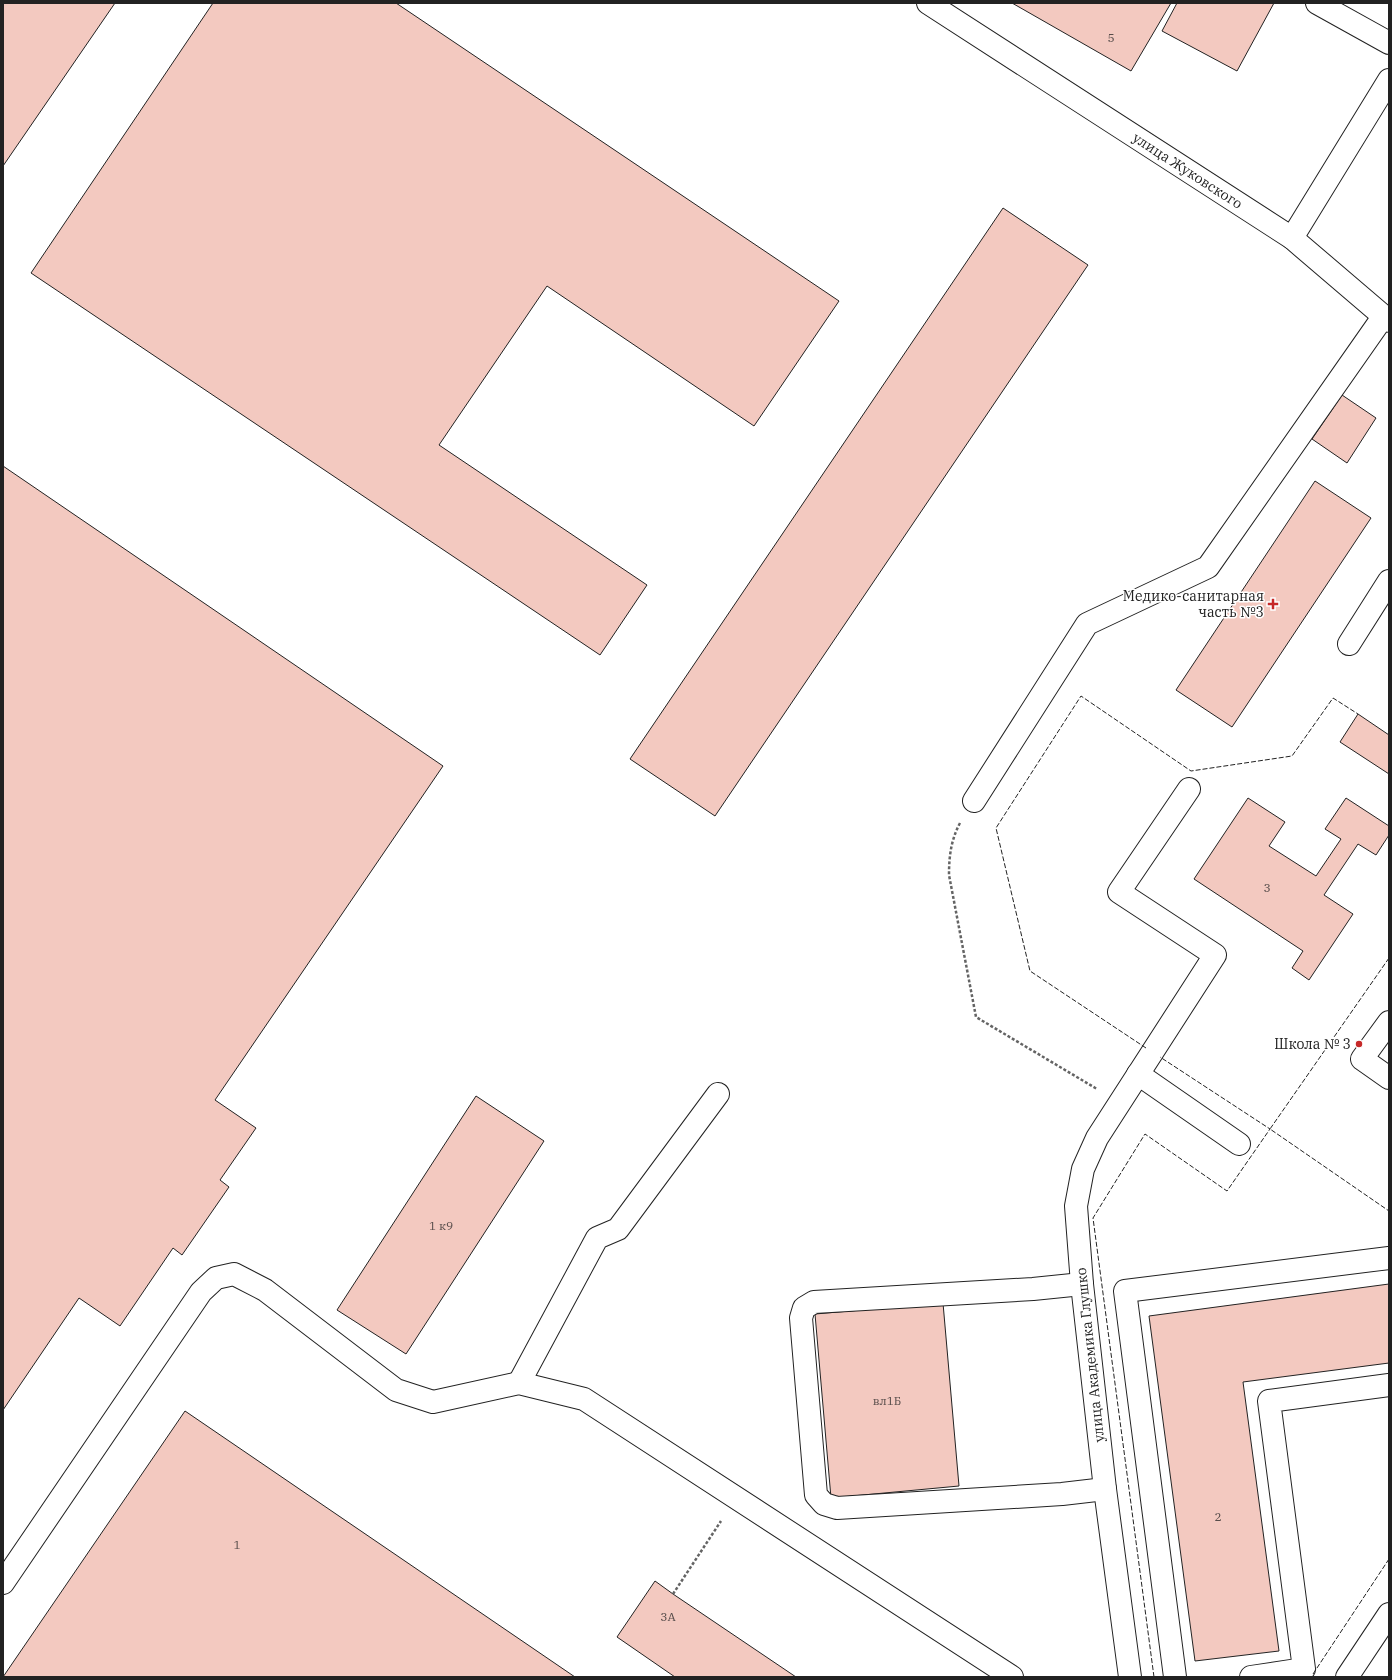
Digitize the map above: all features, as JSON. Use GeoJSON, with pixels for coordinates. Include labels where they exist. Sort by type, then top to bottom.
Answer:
{"type":"FeatureCollection","features":[{"type":"Feature","properties":{"kind":"street","name":"улица Жуковского"},"geometry":{"type":"LineString","coordinates":[[928,3],[1292,238],[1386,319]]}},
{"type":"Feature","properties":{"kind":"street"},"geometry":{"type":"LineString","coordinates":[[1322,4],[1389,43]]}},
{"type":"Feature","properties":{"kind":"street"},"geometry":{"type":"LineString","coordinates":[[1292,238],[1389,80]]}},
{"type":"Feature","properties":{"kind":"street"},"geometry":{"type":"LineString","coordinates":[[974,800],[1087,624],[1208,567],[1386,319]]}},
{"type":"Feature","properties":{"kind":"street"},"geometry":{"type":"LineString","coordinates":[[1349,644],[1389,581]]}},
{"type":"Feature","properties":{"kind":"street","name":"улица Академика Глушко"},"geometry":{"type":"LineString","coordinates":[[1130,1677],[1082,1284],[1076,1206],[1083,1169],[1097,1138],[1215,955],[1119,892],[1189,789]]}},
{"type":"Feature","properties":{"kind":"street"},"geometry":{"type":"LineString","coordinates":[[1389,1022],[1362,1059],[1389,1078]]}},
{"type":"Feature","properties":{"kind":"street"},"geometry":{"type":"LineString","coordinates":[[1138,1074],[1239,1144]]}},
{"type":"Feature","properties":{"kind":"street"},"geometry":{"type":"LineString","coordinates":[[519,1383],[597,1238],[618,1229],[718,1094]]}},
{"type":"Feature","properties":{"kind":"street"},"geometry":{"type":"LineString","coordinates":[[1175,1677],[1125,1291],[1389,1258]]}},
{"type":"Feature","properties":{"kind":"street"},"geometry":{"type":"LineString","coordinates":[[3,1583],[201,1292],[216,1278],[234,1274],[265,1290],[396,1390],[433,1402],[519,1383],[584,1399],[1012,1677]]}},
{"type":"Feature","properties":{"kind":"street"},"geometry":{"type":"LineString","coordinates":[[1082,1284],[1033,1289],[814,1302],[804,1308],[801,1318],[816,1495],[824,1504],[837,1508],[1062,1494],[1106,1489]]}},
{"type":"Feature","properties":{"kind":"street"},"geometry":{"type":"LineString","coordinates":[[1252,1677],[1304,1669],[1269,1401],[1389,1384]]}},
{"type":"Feature","properties":{"kind":"street"},"geometry":{"type":"LineString","coordinates":[[1347,1677],[1389,1614]]}},
{"type":"Feature","properties":{"kind":"path"},"geometry":{"type":"LineString","coordinates":[[974,800],[952,840],[949,859],[949,875],[976,1017],[1119,1103]]}},
{"type":"Feature","properties":{"kind":"path"},"geometry":{"type":"LineString","coordinates":[[673,1594],[736,1498]]}},
{"type":"Feature","properties":{"kind":"building"},"geometry":{"type":"Polygon","coordinates":[[[3,3],[115,3],[3,166],[3,3]]]}},
{"type":"Feature","properties":{"kind":"building"},"geometry":{"type":"Polygon","coordinates":[[[213,3],[396,3],[839,301],[754,426],[547,286],[439,445],[647,585],[600,655],[31,273],[213,3]]]}},
{"type":"Feature","properties":{"kind":"building"},"geometry":{"type":"Polygon","coordinates":[[[1012,3],[1171,3],[1131,71],[1012,3]]]}},
{"type":"Feature","properties":{"kind":"building"},"geometry":{"type":"Polygon","coordinates":[[[1177,3],[1274,3],[1237,71],[1162,31],[1177,3]]]}},
{"type":"Feature","properties":{"kind":"building"},"geometry":{"type":"Polygon","coordinates":[[[1003,208],[1088,265],[715,816],[630,759],[1003,208]]]}},
{"type":"Feature","properties":{"kind":"building"},"geometry":{"type":"Polygon","coordinates":[[[1342,395],[1376,418],[1347,463],[1312,439],[1342,395]]]}},
{"type":"Feature","properties":{"kind":"building"},"geometry":{"type":"Polygon","coordinates":[[[3,466],[443,766],[215,1100],[256,1128],[220,1180],[229,1187],[182,1255],[173,1248],[120,1326],[79,1298],[3,1410],[3,466]]]}},
{"type":"Feature","properties":{"kind":"building","name":"Медико-санитарная часть №3"},"geometry":{"type":"Polygon","coordinates":[[[1315,481],[1371,518],[1232,727],[1176,690],[1315,481]]]}},
{"type":"Feature","properties":{"kind":"building"},"geometry":{"type":"Polygon","coordinates":[[[1358,714],[1389,735],[1389,774],[1340,742],[1358,714]]]}},
{"type":"Feature","properties":{"kind":"building"},"geometry":{"type":"Polygon","coordinates":[[[1248,798],[1285,822],[1269,846],[1316,876],[1341,839],[1325,829],[1346,798],[1389,826],[1389,835],[1376,855],[1358,844],[1324,895],[1353,914],[1309,980],[1292,968],[1303,951],[1194,879],[1248,798]]]}},
{"type":"Feature","properties":{"kind":"building"},"geometry":{"type":"Polygon","coordinates":[[[476,1096],[544,1141],[406,1354],[337,1310],[476,1096]]]}},
{"type":"Feature","properties":{"kind":"building"},"geometry":{"type":"Polygon","coordinates":[[[1389,1284],[1389,1363],[1243,1382],[1279,1651],[1195,1661],[1149,1316],[1389,1284]]]}},
{"type":"Feature","properties":{"kind":"building"},"geometry":{"type":"Polygon","coordinates":[[[943,1303],[959,1486],[831,1498],[815,1314],[943,1303]]]}},
{"type":"Feature","properties":{"kind":"building"},"geometry":{"type":"Polygon","coordinates":[[[185,1411],[575,1677],[3,1677],[185,1411]]]}},
{"type":"Feature","properties":{"kind":"building"},"geometry":{"type":"Polygon","coordinates":[[[655,1581],[796,1677],[675,1677],[617,1637],[655,1581]]]}},
{"type":"Feature","properties":{"kind":"fence"},"geometry":{"type":"LineString","coordinates":[[1146,1048],[1030,971],[996,828],[1081,696],[1191,771],[1292,756],[1333,698],[1358,714]]}},
{"type":"Feature","properties":{"kind":"fence"},"geometry":{"type":"LineString","coordinates":[[1389,958],[1270,1129],[1389,1211]]}},
{"type":"Feature","properties":{"kind":"fence"},"geometry":{"type":"LineString","coordinates":[[1154,1677],[1093,1218],[1145,1134],[1227,1191],[1270,1129],[1160,1057]]}},
{"type":"Feature","properties":{"kind":"fence"},"geometry":{"type":"LineString","coordinates":[[1313,1674],[1389,1559]]}},
{"type":"Feature","properties":{"kind":"place","name":"Медико-санитарная часть №3"},"geometry":{"type":"Point","coordinates":[1273,604]}},
{"type":"Feature","properties":{"kind":"place","name":"Школа № 3"},"geometry":{"type":"Point","coordinates":[1359,1044]}}]}
